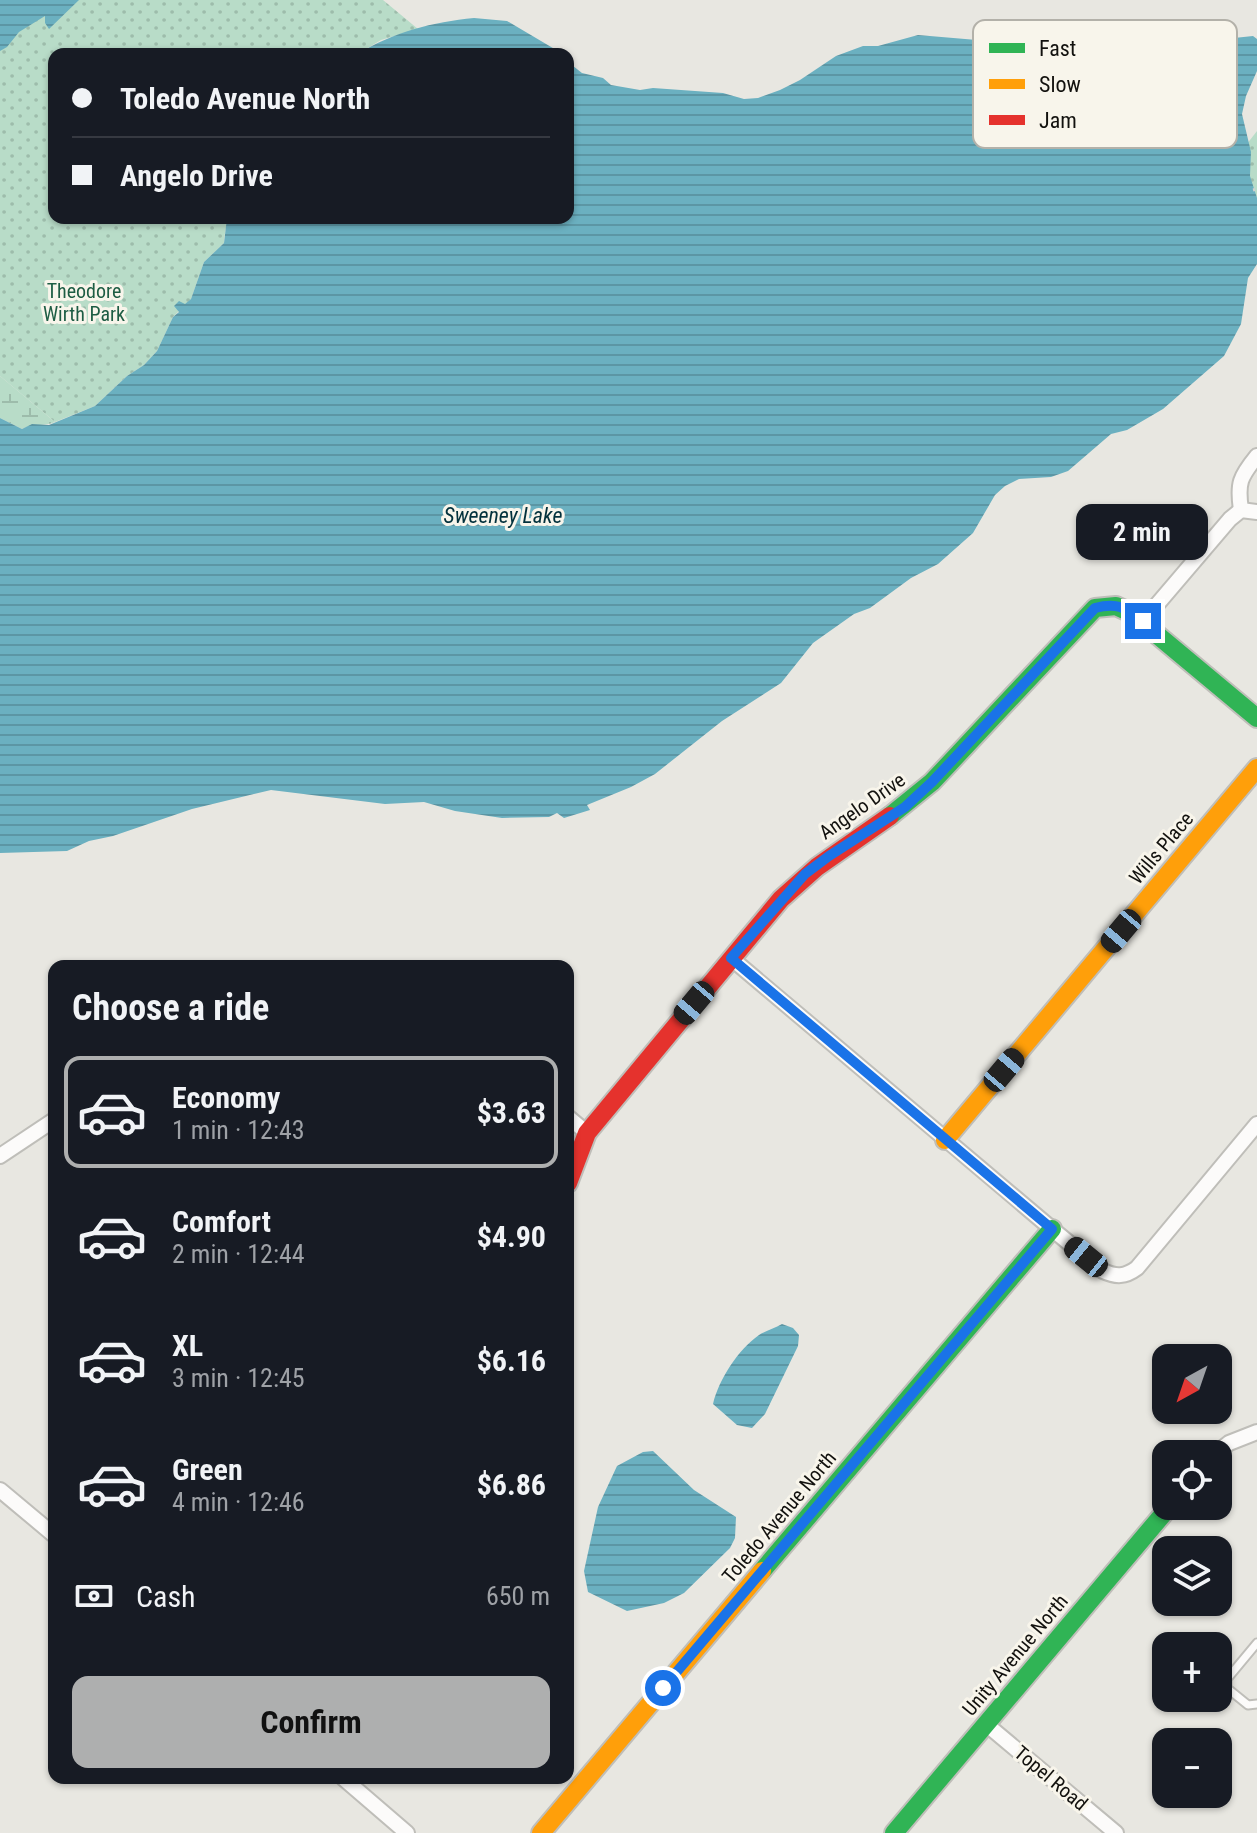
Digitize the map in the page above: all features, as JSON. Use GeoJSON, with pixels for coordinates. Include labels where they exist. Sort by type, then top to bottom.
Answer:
{"type":"FeatureCollection","features":[{"type":"Feature","properties":{"kind":"street"},"geometry":{"type":"LineString","coordinates":[[1241,510],[1239,483],[1242,473],[1257,456]]}},
{"type":"Feature","properties":{"kind":"street"},"geometry":{"type":"LineString","coordinates":[[1143,621],[1230,519],[1241,510],[1257,512]]}},
{"type":"Feature","properties":{"kind":"street","name":"Angelo Drive"},"geometry":{"type":"LineString","coordinates":[[574,1167],[587,1133],[731,958],[805,874],[905,807],[1095,608],[1111,604],[1143,621],[1257,718]]}},
{"type":"Feature","properties":{"kind":"street","name":"Wills Place"},"geometry":{"type":"LineString","coordinates":[[945,1140],[1257,768]]}},
{"type":"Feature","properties":{"kind":"street"},"geometry":{"type":"LineString","coordinates":[[731,958],[1103,1271],[1121,1276],[1137,1268],[1257,1124]]}},
{"type":"Feature","properties":{"kind":"street"},"geometry":{"type":"LineString","coordinates":[[574,1122],[587,1133]]}},
{"type":"Feature","properties":{"kind":"street"},"geometry":{"type":"LineString","coordinates":[[0,1156],[48,1124]]}},
{"type":"Feature","properties":{"kind":"street","name":"Toledo Avenue North"},"geometry":{"type":"LineString","coordinates":[[541,1833],[1052,1229]]}},
{"type":"Feature","properties":{"kind":"street"},"geometry":{"type":"LineString","coordinates":[[1232,1442],[1257,1432]]}},
{"type":"Feature","properties":{"kind":"street"},"geometry":{"type":"LineString","coordinates":[[0,1490],[48,1530]]}},
{"type":"Feature","properties":{"kind":"street","name":"Unity Avenue North"},"geometry":{"type":"LineString","coordinates":[[894,1833],[1158,1520]]}},
{"type":"Feature","properties":{"kind":"street","name":"Topel Road"},"geometry":{"type":"LineString","coordinates":[[986,1724],[1116,1833]]}},
{"type":"Feature","properties":{"kind":"street"},"geometry":{"type":"LineString","coordinates":[[350,1784],[407,1833]]}},
{"type":"Feature","properties":{"kind":"lane"},"geometry":{"type":"LineString","coordinates":[[1257,1643],[1227,1679],[1227,1688],[1248,1705],[1257,1704]]}},
{"type":"Feature","properties":{"kind":"green space","name":"Theodore Wirth Park"},"geometry":{"type":"Polygon","coordinates":[[[0,0],[383,0],[418,29],[381,40],[368,48],[48,48],[48,224],[226,224],[224,243],[204,262],[191,299],[173,317],[157,351],[95,406],[55,422],[0,376],[0,0]]]}},
{"type":"Feature","properties":{"kind":"green space"},"geometry":{"type":"Polygon","coordinates":[[[1257,131],[1257,216],[1211,190],[1257,131]]]}},
{"type":"Feature","properties":{"kind":"green space"},"geometry":{"type":"Polygon","coordinates":[[[0,376],[55,422],[22,429],[0,418],[0,376]]]}},
{"type":"Feature","properties":{"kind":"water"},"geometry":{"type":"Polygon","coordinates":[[[0,0],[79,0],[49,29],[45,16],[19,32],[0,51],[0,0]]]}},
{"type":"Feature","properties":{"kind":"water"},"geometry":{"type":"Polygon","coordinates":[[[474,18],[507,21],[553,48],[370,48],[414,29],[474,18]]]}},
{"type":"Feature","properties":{"kind":"water","name":"Sweeney Lake"},"geometry":{"type":"Polygon","coordinates":[[[918,35],[973,40],[973,148],[1237,148],[1237,38],[1253,36],[1257,39],[1257,71],[1242,114],[1251,152],[1250,176],[1257,198],[1257,264],[1248,278],[1241,324],[1224,356],[1163,409],[1127,430],[1111,434],[1068,471],[1051,477],[1019,479],[1005,486],[995,495],[973,533],[938,564],[911,578],[870,608],[854,614],[813,643],[781,683],[722,721],[655,774],[587,805],[590,810],[564,818],[557,813],[549,817],[502,818],[455,811],[424,802],[385,804],[271,790],[192,809],[89,841],[67,851],[0,853],[0,418],[22,429],[32,424],[49,425],[95,406],[127,376],[144,365],[157,351],[173,317],[179,312],[174,306],[179,301],[185,304],[191,299],[204,262],[224,243],[226,224],[574,224],[574,67],[582,73],[603,78],[611,85],[640,90],[653,88],[758,98],[800,80],[836,56],[863,46],[878,46],[918,35]]]}},
{"type":"Feature","properties":{"kind":"water"},"geometry":{"type":"Polygon","coordinates":[[[782,1324],[793,1328],[799,1335],[798,1346],[765,1414],[752,1428],[737,1425],[713,1404],[720,1385],[751,1341],[782,1324]]]}},
{"type":"Feature","properties":{"kind":"water"},"geometry":{"type":"Polygon","coordinates":[[[653,1451],[694,1490],[736,1517],[735,1538],[730,1548],[684,1593],[664,1603],[627,1611],[588,1592],[584,1571],[598,1507],[617,1466],[643,1452],[653,1451]]]}},
{"type":"Feature","properties":{"kind":"traffic: fast"},"geometry":{"type":"LineString","coordinates":[[890,816],[932,782],[1095,608],[1116,606],[1131,613],[1257,718]]}},
{"type":"Feature","properties":{"kind":"traffic: fast"},"geometry":{"type":"LineString","coordinates":[[762,1571],[1052,1229]]}},
{"type":"Feature","properties":{"kind":"traffic: fast"},"geometry":{"type":"LineString","coordinates":[[894,1833],[1158,1520]]}},
{"type":"Feature","properties":{"kind":"traffic: slow"},"geometry":{"type":"LineString","coordinates":[[945,1140],[1257,768]]}},
{"type":"Feature","properties":{"kind":"traffic: slow"},"geometry":{"type":"LineString","coordinates":[[541,1833],[762,1571]]}},
{"type":"Feature","properties":{"kind":"traffic: jam"},"geometry":{"type":"LineString","coordinates":[[574,1167],[587,1133],[781,899],[817,867],[890,816]]}},
{"type":"Feature","properties":{"kind":"route"},"geometry":{"type":"LineString","coordinates":[[663,1688],[1052,1229],[731,958],[805,874],[905,807],[932,782],[1095,608],[1111,604],[1143,621]]}}]}
